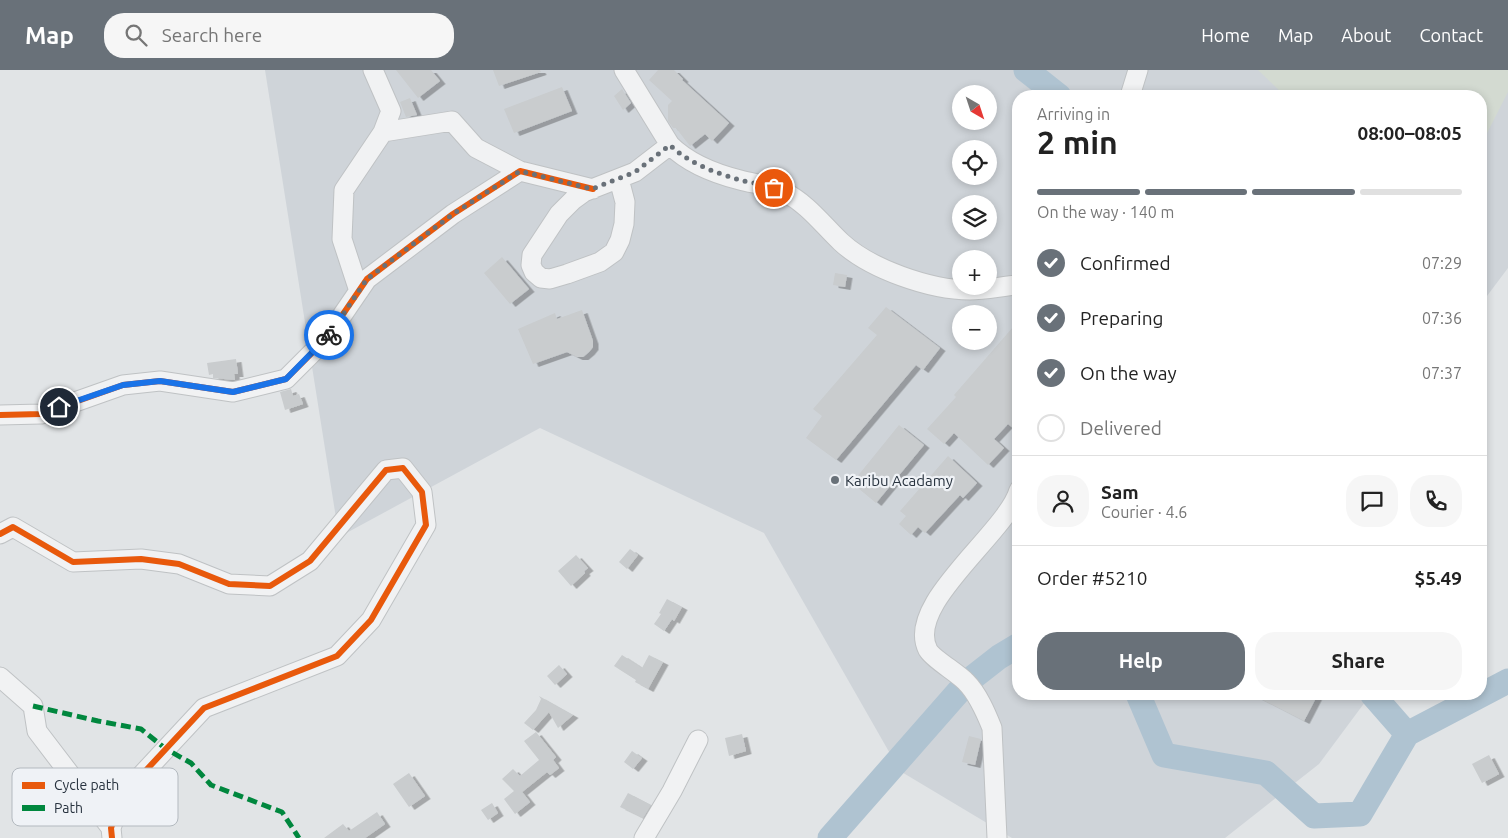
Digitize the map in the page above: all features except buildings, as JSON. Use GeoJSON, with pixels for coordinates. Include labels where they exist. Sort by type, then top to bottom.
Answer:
{"type":"FeatureCollection","features":[{"type":"Feature","properties":{"kind":"street"},"geometry":{"type":"LineString","coordinates":[[359,291],[342,239],[344,190],[383,132],[391,111],[373,70]]}},
{"type":"Feature","properties":{"kind":"street"},"geometry":{"type":"LineString","coordinates":[[624,70],[670,145],[678,153],[708,168],[740,180],[765,185],[784,192],[813,212],[842,243],[880,268],[909,279],[940,286],[970,290],[1012,286]]}},
{"type":"Feature","properties":{"kind":"street"},"geometry":{"type":"LineString","coordinates":[[1132,90],[1138,70]]}},
{"type":"Feature","properties":{"kind":"street"},"geometry":{"type":"LineString","coordinates":[[383,132],[452,121],[476,148],[520,171],[592,189]]}},
{"type":"Feature","properties":{"kind":"street"},"geometry":{"type":"LineString","coordinates":[[619,179],[625,202],[624,224],[620,240],[614,252],[600,262],[575,271],[550,279],[541,278],[534,272],[531,265],[532,255],[559,214],[573,200],[592,189],[635,172],[670,145]]}},
{"type":"Feature","properties":{"kind":"street"},"geometry":{"type":"LineString","coordinates":[[0,415],[42,414],[123,385],[160,381],[233,392],[286,379],[326,339],[367,279],[445,220],[520,171]]}},
{"type":"Feature","properties":{"kind":"street"},"geometry":{"type":"LineString","coordinates":[[0,534],[14,527],[73,562],[141,559],[179,564],[229,584],[270,586],[310,561],[386,470],[403,468],[422,492],[426,525],[371,620],[337,656],[204,708],[148,768]]}},
{"type":"Feature","properties":{"kind":"street"},"geometry":{"type":"LineString","coordinates":[[997,838],[992,728],[987,715],[967,682],[928,651],[925,635],[928,615],[947,586],[1012,503]]}},
{"type":"Feature","properties":{"kind":"street"},"geometry":{"type":"LineString","coordinates":[[0,677],[34,706],[37,731],[64,768]]}},
{"type":"Feature","properties":{"kind":"street"},"geometry":{"type":"LineString","coordinates":[[644,838],[677,782],[698,740]]}},
{"type":"Feature","properties":{"kind":"shaded area","name":"Karibu Acadamy"},"geometry":{"type":"Polygon","coordinates":[[[265,70],[1508,70],[1508,268],[1487,296],[1487,90],[1012,90],[1012,700],[1367,700],[1319,764],[1225,838],[1012,838],[900,771],[764,533],[540,428],[339,537],[265,70]]]}},
{"type":"Feature","properties":{"kind":"shaded area"},"geometry":{"type":"Polygon","coordinates":[[[1258,70],[1508,70],[1508,92],[1487,133],[1487,90],[1279,90],[1258,70]]]}},
{"type":"Feature","properties":{"kind":"waterway"},"geometry":{"type":"LineString","coordinates":[[1026,70],[1051,90]]}},
{"type":"Feature","properties":{"kind":"waterway"},"geometry":{"type":"LineString","coordinates":[[830,838],[967,682],[1012,649]]}},
{"type":"Feature","properties":{"kind":"waterway"},"geometry":{"type":"LineString","coordinates":[[1487,692],[1508,681]]}},
{"type":"Feature","properties":{"kind":"waterway"},"geometry":{"type":"LineString","coordinates":[[1141,700],[1164,755],[1266,773],[1314,816],[1360,814],[1407,734],[1472,700]]}},
{"type":"Feature","properties":{"kind":"waterway"},"geometry":{"type":"LineString","coordinates":[[1377,700],[1407,734]]}},
{"type":"Feature","properties":{"kind":"marked path"},"geometry":{"type":"LineString","coordinates":[[33,706],[141,729],[166,749],[191,763],[211,785],[282,812],[299,838]]}},
{"type":"Feature","properties":{"kind":"cycle path"},"geometry":{"type":"LineString","coordinates":[[0,415],[41,414],[123,385],[160,381],[233,392],[286,379],[326,339],[367,279],[453,214],[520,171],[593,189]]}},
{"type":"Feature","properties":{"kind":"cycle path"},"geometry":{"type":"LineString","coordinates":[[0,534],[13,527],[73,562],[141,559],[179,564],[229,584],[270,586],[310,561],[386,470],[403,468],[422,492],[426,525],[371,620],[337,656],[204,708],[148,768]]}},
{"type":"Feature","properties":{"kind":"cycle path"},"geometry":{"type":"LineString","coordinates":[[112,826],[112,838]]}},
{"type":"Feature","properties":{"kind":"way so far"},"geometry":{"type":"LineString","coordinates":[[329,335],[367,279],[453,214],[520,171],[592,189],[635,172],[670,145],[678,153],[708,168],[740,180],[774,188]]}},
{"type":"Feature","properties":{"kind":"place","name":"Karibu Acadamy"},"geometry":{"type":"Point","coordinates":[835,480]}},
{"type":"Feature","properties":{"kind":"route"},"geometry":{"type":"LineString","coordinates":[[59,407],[123,385],[160,381],[233,392],[286,379],[329,335]]}}]}
